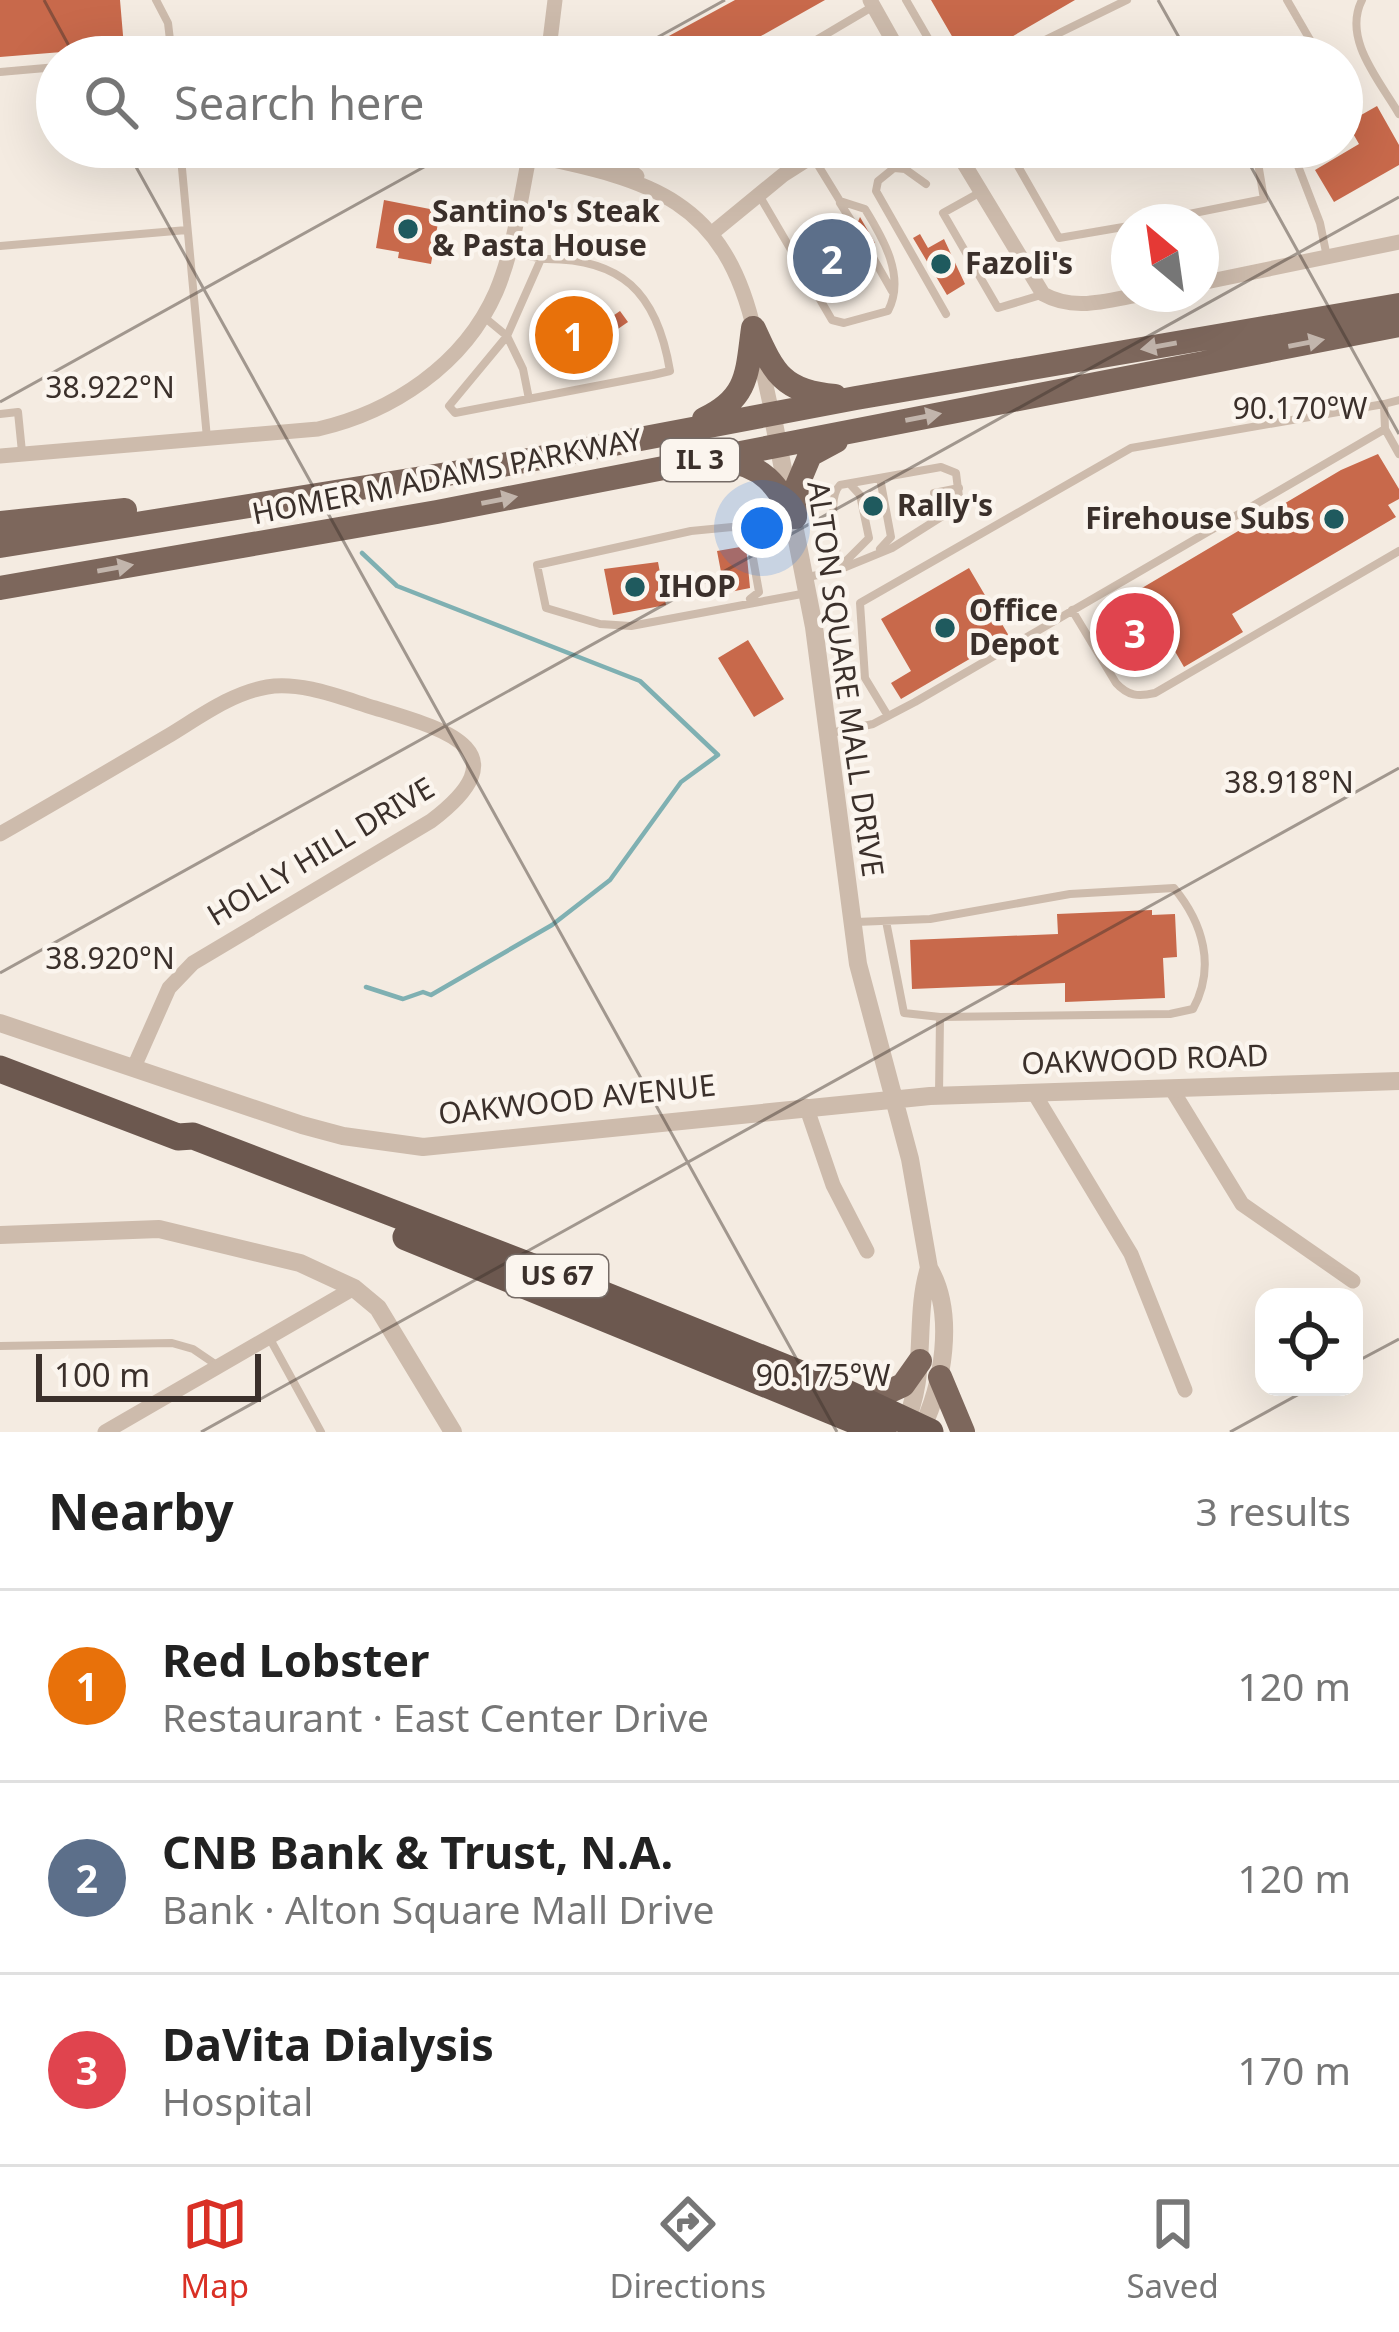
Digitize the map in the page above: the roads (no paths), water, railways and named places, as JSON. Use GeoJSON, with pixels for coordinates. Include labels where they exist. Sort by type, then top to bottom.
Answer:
{"type":"FeatureCollection","features":[{"type":"Feature","properties":{"kind":"highway","name":"US 67"},"geometry":{"type":"LineString","coordinates":[[0,1069],[178,1137],[193,1136],[453,1236],[866,1402],[910,1429]]}},
{"type":"Feature","properties":{"kind":"highway","name":"US 67"},"geometry":{"type":"LineString","coordinates":[[178,1137],[187,1148],[910,1429]]}},
{"type":"Feature","properties":{"kind":"main road","name":"HOMER M ADAMS PARKWAY"},"geometry":{"type":"LineString","coordinates":[[0,546],[496,466],[856,398],[1399,305]]}},
{"type":"Feature","properties":{"kind":"main road","name":"HOMER M ADAMS PARKWAY"},"geometry":{"type":"LineString","coordinates":[[0,588],[437,512],[1399,326]]}},
{"type":"Feature","properties":{"kind":"main road"},"geometry":{"type":"LineString","coordinates":[[754,328],[781,379],[794,388],[856,398]]}},
{"type":"Feature","properties":{"kind":"main road"},"geometry":{"type":"LineString","coordinates":[[678,431],[715,414],[739,394],[748,371],[754,328]]}},
{"type":"Feature","properties":{"kind":"main road"},"geometry":{"type":"LineString","coordinates":[[797,524],[797,485],[810,455],[868,428]]}},
{"type":"Feature","properties":{"kind":"main road"},"geometry":{"type":"LineString","coordinates":[[687,463],[731,461],[770,477],[797,524]]}},
{"type":"Feature","properties":{"kind":"main road"},"geometry":{"type":"LineString","coordinates":[[0,523],[496,466]]}},
{"type":"Feature","properties":{"kind":"main road"},"geometry":{"type":"LineString","coordinates":[[866,1402],[930,1369],[963,1432]]}},
{"type":"Feature","properties":{"kind":"street"},"geometry":{"type":"LineString","coordinates":[[552,36],[555,0]]}},
{"type":"Feature","properties":{"kind":"street"},"geometry":{"type":"LineString","coordinates":[[872,3],[890,36]]}},
{"type":"Feature","properties":{"kind":"street"},"geometry":{"type":"LineString","coordinates":[[0,457],[317,429],[376,411],[423,382],[457,350],[482,316],[510,251],[527,168]]}},
{"type":"Feature","properties":{"kind":"street","name":"ALTON SQUARE MALL DRIVE"},"geometry":{"type":"LineString","coordinates":[[590,168],[649,185],[693,215],[711,234],[742,288],[754,328],[807,585],[851,922],[892,1102],[910,1159],[929,1268],[938,1283],[930,1369],[910,1429]]}},
{"type":"Feature","properties":{"kind":"street"},"geometry":{"type":"LineString","coordinates":[[628,168],[649,185]]}},
{"type":"Feature","properties":{"kind":"street"},"geometry":{"type":"LineString","coordinates":[[711,234],[795,168]]}},
{"type":"Feature","properties":{"kind":"street"},"geometry":{"type":"LineString","coordinates":[[966,168],[1043,294],[1059,303],[1080,305],[1111,300]]}},
{"type":"Feature","properties":{"kind":"street"},"geometry":{"type":"LineString","coordinates":[[1219,280],[1399,242]]}},
{"type":"Feature","properties":{"kind":"street","name":"HOLLY HILL DRIVE"},"geometry":{"type":"LineString","coordinates":[[0,834],[224,704],[268,686],[309,690],[438,727],[466,748],[472,780],[457,801],[176,977],[134,1066]]}},
{"type":"Feature","properties":{"kind":"street","name":"OAKWOOD AVENUE"},"geometry":{"type":"LineString","coordinates":[[0,1023],[302,1125],[423,1148],[806,1106],[892,1102]]}},
{"type":"Feature","properties":{"kind":"street","name":"OAKWOOD ROAD"},"geometry":{"type":"LineString","coordinates":[[892,1102],[939,1095],[1399,1081]]}},
{"type":"Feature","properties":{"kind":"street"},"geometry":{"type":"LineString","coordinates":[[1171,1088],[1242,1204],[1352,1281]]}},
{"type":"Feature","properties":{"kind":"street"},"geometry":{"type":"LineString","coordinates":[[1034,1093],[1131,1254],[1185,1390]]}},
{"type":"Feature","properties":{"kind":"street"},"geometry":{"type":"LineString","coordinates":[[806,1106],[833,1185],[867,1251]]}},
{"type":"Feature","properties":{"kind":"street"},"geometry":{"type":"LineString","coordinates":[[0,1235],[181,1231],[300,1263],[354,1288],[378,1308],[453,1432]]}},
{"type":"Feature","properties":{"kind":"street"},"geometry":{"type":"LineString","coordinates":[[105,1432],[354,1288]]}},
{"type":"Feature","properties":{"kind":"lane"},"geometry":{"type":"LineString","coordinates":[[156,0],[170,36]]}},
{"type":"Feature","properties":{"kind":"lane"},"geometry":{"type":"LineString","coordinates":[[906,0],[927,36]]}},
{"type":"Feature","properties":{"kind":"lane"},"geometry":{"type":"LineString","coordinates":[[1053,36],[1127,0]]}},
{"type":"Feature","properties":{"kind":"lane"},"geometry":{"type":"LineString","coordinates":[[1287,0],[1308,36]]}},
{"type":"Feature","properties":{"kind":"lane"},"geometry":{"type":"LineString","coordinates":[[1351,0],[1357,10]]}},
{"type":"Feature","properties":{"kind":"lane"},"geometry":{"type":"LineString","coordinates":[[1357,36],[1362,0]]}},
{"type":"Feature","properties":{"kind":"lane"},"geometry":{"type":"LineString","coordinates":[[821,36],[872,3]]}},
{"type":"Feature","properties":{"kind":"lane"},"geometry":{"type":"LineString","coordinates":[[1363,51],[1399,114]]}},
{"type":"Feature","properties":{"kind":"lane"},"geometry":{"type":"LineString","coordinates":[[0,72],[36,69]]}},
{"type":"Feature","properties":{"kind":"lane"},"geometry":{"type":"LineString","coordinates":[[182,168],[207,440]]}},
{"type":"Feature","properties":{"kind":"lane"},"geometry":{"type":"LineString","coordinates":[[827,168],[852,222]]}},
{"type":"Feature","properties":{"kind":"lane"},"geometry":{"type":"LineString","coordinates":[[926,184],[894,168],[878,181],[876,191],[946,314]]}},
{"type":"Feature","properties":{"kind":"lane"},"geometry":{"type":"LineString","coordinates":[[1019,168],[1059,238],[1111,229]]}},
{"type":"Feature","properties":{"kind":"lane"},"geometry":{"type":"LineString","coordinates":[[1219,210],[1264,199],[1259,168]]}},
{"type":"Feature","properties":{"kind":"lane"},"geometry":{"type":"LineString","coordinates":[[1299,168],[1320,223],[1327,259]]}},
{"type":"Feature","properties":{"kind":"lane"},"geometry":{"type":"LineString","coordinates":[[980,193],[944,213],[998,308],[1043,294]]}},
{"type":"Feature","properties":{"kind":"lane"},"geometry":{"type":"LineString","coordinates":[[758,194],[832,320],[844,323],[888,311],[896,297],[889,249],[865,208],[840,201]]}},
{"type":"Feature","properties":{"kind":"lane"},"geometry":{"type":"LineString","coordinates":[[0,246],[187,230]]}},
{"type":"Feature","properties":{"kind":"lane"},"geometry":{"type":"LineString","coordinates":[[867,247],[896,297]]}},
{"type":"Feature","properties":{"kind":"lane"},"geometry":{"type":"LineString","coordinates":[[510,251],[541,259],[584,259],[609,268],[629,283],[659,323],[670,371],[455,413],[449,406],[507,336],[541,259]]}},
{"type":"Feature","properties":{"kind":"lane"},"geometry":{"type":"LineString","coordinates":[[482,316],[507,336],[523,369],[529,399]]}},
{"type":"Feature","properties":{"kind":"lane"},"geometry":{"type":"LineString","coordinates":[[888,716],[865,678],[860,603],[1131,448],[1399,400]]}},
{"type":"Feature","properties":{"kind":"lane"},"geometry":{"type":"LineString","coordinates":[[1384,404],[1384,429],[1399,454]]}},
{"type":"Feature","properties":{"kind":"lane"},"geometry":{"type":"LineString","coordinates":[[0,414],[18,412],[22,455]]}},
{"type":"Feature","properties":{"kind":"lane"},"geometry":{"type":"LineString","coordinates":[[829,733],[853,730],[888,716],[1384,429]]}},
{"type":"Feature","properties":{"kind":"lane"},"geometry":{"type":"LineString","coordinates":[[797,524],[758,534],[732,527],[691,531],[537,565],[546,608],[601,624],[631,626],[720,609],[807,585],[892,548],[953,510],[962,500],[956,472],[941,466],[840,485],[830,499],[838,543],[836,571]]}},
{"type":"Feature","properties":{"kind":"lane"},"geometry":{"type":"LineString","coordinates":[[852,564],[887,545],[891,537],[880,478]]}},
{"type":"Feature","properties":{"kind":"lane"},"geometry":{"type":"LineString","coordinates":[[836,571],[869,538],[860,495],[849,483]]}},
{"type":"Feature","properties":{"kind":"lane"},"geometry":{"type":"LineString","coordinates":[[934,493],[959,488]]}},
{"type":"Feature","properties":{"kind":"lane"},"geometry":{"type":"LineString","coordinates":[[899,500],[914,497]]}},
{"type":"Feature","properties":{"kind":"lane"},"geometry":{"type":"LineString","coordinates":[[720,609],[755,598],[759,592],[752,553],[758,534]]}},
{"type":"Feature","properties":{"kind":"lane"},"geometry":{"type":"LineString","coordinates":[[1072,610],[1116,683],[1124,692],[1142,696],[1155,693],[1399,551]]}},
{"type":"Feature","properties":{"kind":"lane"},"geometry":{"type":"LineString","coordinates":[[851,922],[950,916],[1070,894],[1174,888],[1190,906],[1207,950],[1202,993],[1193,1009],[1170,1014],[940,1017],[904,1013],[886,921]]}},
{"type":"Feature","properties":{"kind":"lane"},"geometry":{"type":"LineString","coordinates":[[939,1095],[940,1017]]}},
{"type":"Feature","properties":{"kind":"lane"},"geometry":{"type":"LineString","coordinates":[[269,1338],[318,1431]]}},
{"type":"Feature","properties":{"kind":"lane"},"geometry":{"type":"LineString","coordinates":[[0,1346],[172,1343],[208,1356],[219,1367]]}},
{"type":"Feature","properties":{"kind":"waterway"},"geometry":{"type":"LineString","coordinates":[[362,553],[397,586],[640,681],[718,755],[681,782],[610,880],[552,925],[431,995],[423,992],[403,999],[366,987]]}},
{"type":"Feature","properties":{"kind":"place","name":"Santino's Steak & Pasta House"},"geometry":{"type":"Point","coordinates":[408,229]}},
{"type":"Feature","properties":{"kind":"place","name":"CNB Bank & Trust, N.A."},"geometry":{"type":"Point","coordinates":[832,258]}},
{"type":"Feature","properties":{"kind":"place","name":"Fazoli's"},"geometry":{"type":"Point","coordinates":[941,264]}},
{"type":"Feature","properties":{"kind":"place","name":"Red Lobster"},"geometry":{"type":"Point","coordinates":[574,335]}},
{"type":"Feature","properties":{"kind":"place","name":"Rally's"},"geometry":{"type":"Point","coordinates":[873,506]}},
{"type":"Feature","properties":{"kind":"place","name":"Firehouse Subs"},"geometry":{"type":"Point","coordinates":[1334,519]}},
{"type":"Feature","properties":{"kind":"place","name":"IHOP"},"geometry":{"type":"Point","coordinates":[635,587]}},
{"type":"Feature","properties":{"kind":"place","name":"Office Depot"},"geometry":{"type":"Point","coordinates":[945,628]}},
{"type":"Feature","properties":{"kind":"place","name":"DaVita Dialysis"},"geometry":{"type":"Point","coordinates":[1135,632]}}]}
